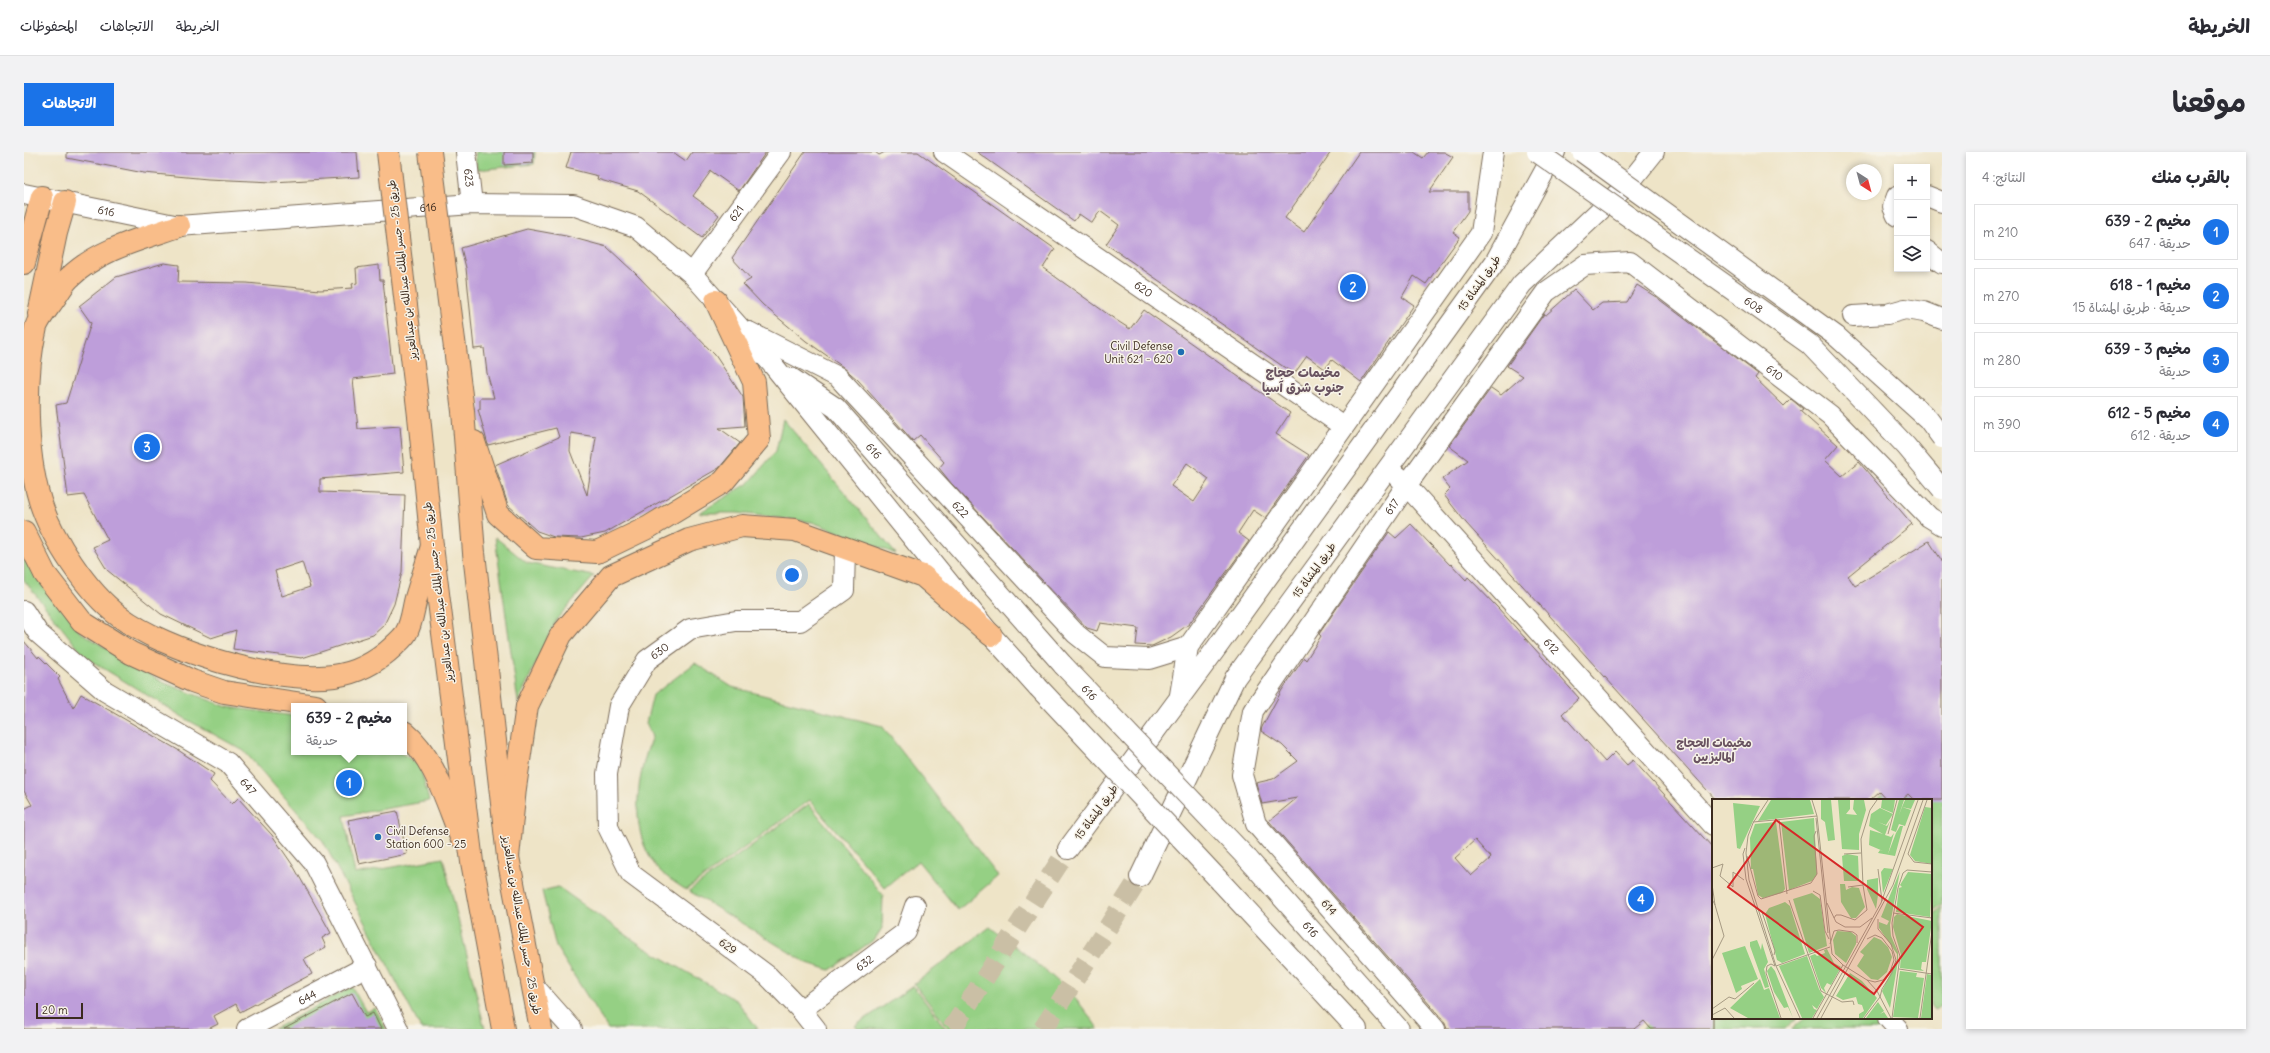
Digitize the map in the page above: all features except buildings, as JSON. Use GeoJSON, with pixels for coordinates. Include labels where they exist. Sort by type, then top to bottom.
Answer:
{"type":"FeatureCollection","features":[{"type":"Feature","properties":{"kind":"main road","name":"طريق 25 - جسر الملك عبدالله بن عبدالعزيز"},"geometry":{"type":"LineString","coordinates":[[388,152],[419,416],[432,546],[472,862],[503,1029]]}},
{"type":"Feature","properties":{"kind":"main road","name":"طريق 25 - جسر الملك عبدالله بن عبدالعزيز"},"geometry":{"type":"LineString","coordinates":[[430,152],[463,411],[474,553],[508,857],[541,1029]]}},
{"type":"Feature","properties":{"kind":"main road"},"geometry":{"type":"LineString","coordinates":[[24,262],[33,196]]}},
{"type":"Feature","properties":{"kind":"main road"},"geometry":{"type":"LineString","coordinates":[[65,202],[56,233],[37,325],[28,359],[26,394],[27,433],[40,503],[72,565],[96,594],[118,615],[143,632],[180,648],[260,671],[303,676],[334,676],[364,668],[384,656],[406,634],[432,546]]}},
{"type":"Feature","properties":{"kind":"main road"},"geometry":{"type":"LineString","coordinates":[[37,325],[68,278],[92,260],[119,247],[179,226]]}},
{"type":"Feature","properties":{"kind":"main road"},"geometry":{"type":"LineString","coordinates":[[463,411],[498,514],[536,548],[597,552],[649,527],[723,482],[759,439],[754,382],[716,301]]}},
{"type":"Feature","properties":{"kind":"main road"},"geometry":{"type":"LineString","coordinates":[[508,857],[515,788],[528,706],[561,635],[611,576],[689,540],[742,526],[795,530],[923,576],[991,635]]}},
{"type":"Feature","properties":{"kind":"main road"},"geometry":{"type":"LineString","coordinates":[[24,532],[45,574],[82,622],[131,653],[192,681],[224,692],[296,703]]}},
{"type":"Feature","properties":{"kind":"main road"},"geometry":{"type":"LineString","coordinates":[[407,735],[418,744],[433,769],[472,862]]}},
{"type":"Feature","properties":{"kind":"street","name":"623"},"geometry":{"type":"LineString","coordinates":[[466,152],[472,204]]}},
{"type":"Feature","properties":{"kind":"street","name":"621"},"geometry":{"type":"LineString","coordinates":[[692,274],[781,152]]}},
{"type":"Feature","properties":{"kind":"street","name":"620"},"geometry":{"type":"LineString","coordinates":[[944,152],[1342,426]]}},
{"type":"Feature","properties":{"kind":"street","name":"608"},"geometry":{"type":"LineString","coordinates":[[1537,152],[1809,344],[1906,446],[1942,488]]}},
{"type":"Feature","properties":{"kind":"street","name":"طريق المشاة 15"},"geometry":{"type":"LineString","coordinates":[[1068,849],[1495,262],[1555,152]]}},
{"type":"Feature","properties":{"kind":"street"},"geometry":{"type":"LineString","coordinates":[[1582,152],[1836,336],[1928,420],[1942,438]]}},
{"type":"Feature","properties":{"kind":"street","name":"طريق المشاة 15"},"geometry":{"type":"LineString","coordinates":[[1140,877],[1235,678],[1522,284],[1630,182],[1654,152]]}},
{"type":"Feature","properties":{"kind":"street","name":"طريق المشاة 15"},"geometry":{"type":"LineString","coordinates":[[1180,697],[1188,647],[1342,426],[1481,233],[1490,154]]}},
{"type":"Feature","properties":{"kind":"street","name":"616"},"geometry":{"type":"LineString","coordinates":[[33,196],[179,226],[472,204],[573,204],[636,227],[692,274],[773,365],[991,635],[1357,1029]]}},
{"type":"Feature","properties":{"kind":"street"},"geometry":{"type":"LineString","coordinates":[[1930,197],[1942,202]]}},
{"type":"Feature","properties":{"kind":"street"},"geometry":{"type":"LineString","coordinates":[[1930,253],[1942,263]]}},
{"type":"Feature","properties":{"kind":"street","name":"610"},"geometry":{"type":"LineString","coordinates":[[1585,266],[1630,262],[1830,415],[1929,516],[1942,525]]}},
{"type":"Feature","properties":{"kind":"street","name":"617"},"geometry":{"type":"LineString","coordinates":[[1242,775],[1253,711],[1406,486],[1546,292],[1585,266]]}},
{"type":"Feature","properties":{"kind":"street"},"geometry":{"type":"LineString","coordinates":[[1853,316],[1887,314],[1905,309],[1924,312],[1942,319]]}},
{"type":"Feature","properties":{"kind":"street","name":"622"},"geometry":{"type":"LineString","coordinates":[[739,327],[838,377],[1076,634],[1105,657],[1149,659],[1188,647]]}},
{"type":"Feature","properties":{"kind":"street","name":"616"},"geometry":{"type":"LineString","coordinates":[[773,365],[836,408],[1063,665],[1248,859],[1399,1029]]}},
{"type":"Feature","properties":{"kind":"street","name":"612"},"geometry":{"type":"LineString","coordinates":[[1390,467],[1712,824]]}},
{"type":"Feature","properties":{"kind":"street","name":"630"},"geometry":{"type":"LineString","coordinates":[[631,874],[608,827],[607,774],[619,706],[647,660],[690,629],[736,621],[800,621],[844,590],[845,549]]}},
{"type":"Feature","properties":{"kind":"street","name":"647"},"geometry":{"type":"LineString","coordinates":[[24,612],[38,633],[105,691],[228,763],[314,863],[398,1029]]}},
{"type":"Feature","properties":{"kind":"street","name":"614"},"geometry":{"type":"LineString","coordinates":[[1242,775],[1256,824],[1435,1029]]}},
{"type":"Feature","properties":{"kind":"street","name":"629"},"geometry":{"type":"LineString","coordinates":[[631,874],[768,976],[801,1010],[816,1029]]}},
{"type":"Feature","properties":{"kind":"street","name":"632"},"geometry":{"type":"LineString","coordinates":[[801,1010],[906,932],[915,906]]}},
{"type":"Feature","properties":{"kind":"street","name":"644"},"geometry":{"type":"LineString","coordinates":[[248,1029],[367,966]]}},
{"type":"Feature","properties":{"kind":"street"},"geometry":{"type":"LineString","coordinates":[[532,984],[572,1029]]}},
{"type":"Feature","properties":{"kind":"street"},"geometry":{"type":"LineString","coordinates":[[1889,1019],[1898,1029]]}},
{"type":"Feature","properties":{"kind":"green space"},"geometry":{"type":"Polygon","coordinates":[[[475,152],[535,152],[534,164],[477,170],[475,152]]]}},
{"type":"Feature","properties":{"kind":"green space"},"geometry":{"type":"Polygon","coordinates":[[[783,419],[896,554],[812,522],[738,513],[699,513],[749,483],[776,451],[783,419]]]}},
{"type":"Feature","properties":{"kind":"green space"},"geometry":{"type":"Polygon","coordinates":[[[495,537],[527,563],[594,576],[556,620],[518,702],[495,537]]]}},
{"type":"Feature","properties":{"kind":"green space"},"geometry":{"type":"Polygon","coordinates":[[[24,549],[80,632],[162,682],[227,707],[291,716],[291,755],[404,755],[420,766],[429,801],[344,816],[355,874],[443,858],[485,1029],[421,1029],[323,841],[244,751],[186,719],[85,657],[24,580],[24,549]]]}},
{"type":"Feature","properties":{"kind":"green space"},"geometry":{"type":"Polygon","coordinates":[[[695,663],[732,687],[882,726],[998,876],[958,910],[918,861],[885,888],[810,800],[686,890],[674,882],[655,865],[647,851],[641,835],[638,819],[639,785],[642,768],[652,737],[646,723],[653,695],[695,663]]]}},
{"type":"Feature","properties":{"kind":"green space"},"geometry":{"type":"Polygon","coordinates":[[[1942,741],[1942,904],[1932,912],[1932,799],[1877,799],[1942,741]]]}},
{"type":"Feature","properties":{"kind":"green space"},"geometry":{"type":"Polygon","coordinates":[[[809,804],[883,895],[882,928],[875,939],[830,970],[807,963],[689,891],[809,804]]]}},
{"type":"Feature","properties":{"kind":"green space"},"geometry":{"type":"Polygon","coordinates":[[[558,887],[642,946],[737,1001],[758,1029],[608,1029],[556,947],[542,891],[558,887]]]}},
{"type":"Feature","properties":{"kind":"green space"},"geometry":{"type":"Polygon","coordinates":[[[1942,907],[1942,1004],[1935,1010],[1932,1006],[1932,916],[1942,907]]]}},
{"type":"Feature","properties":{"kind":"green space"},"geometry":{"type":"Polygon","coordinates":[[[990,927],[1034,961],[1076,999],[1098,1029],[949,1029],[914,984],[990,927]]]}},
{"type":"Feature","properties":{"kind":"green space"},"geometry":{"type":"Polygon","coordinates":[[[1712,964],[1712,1019],[1796,1019],[1785,1029],[1642,1029],[1712,964]]]}},
{"type":"Feature","properties":{"kind":"green space"},"geometry":{"type":"Polygon","coordinates":[[[913,986],[946,1029],[858,1029],[855,1026],[913,986]]]}},
{"type":"Feature","properties":{"kind":"green space"},"geometry":{"type":"Polygon","coordinates":[[[352,987],[366,1012],[375,1008],[386,1029],[274,1029],[352,987]]]}},
{"type":"Feature","properties":{"kind":"green space"},"geometry":{"type":"Polygon","coordinates":[[[1803,1019],[1877,1019],[1886,1029],[1791,1029],[1803,1019]]]}},
{"type":"Feature","properties":{"kind":"tunnel"},"geometry":{"type":"LineString","coordinates":[[952,1029],[1068,849]]}},
{"type":"Feature","properties":{"kind":"tunnel"},"geometry":{"type":"LineString","coordinates":[[1043,1029],[1140,877]]}},
{"type":"Feature","properties":{"kind":"place","name":"مخيم 1 - 618"},"geometry":{"type":"Point","coordinates":[1353,287]}},
{"type":"Feature","properties":{"kind":"place","name":"Civil Defense Unit 621 - 620"},"geometry":{"type":"Point","coordinates":[1181,352]}},
{"type":"Feature","properties":{"kind":"place","name":"مخيم 3 - 639"},"geometry":{"type":"Point","coordinates":[147,447]}},
{"type":"Feature","properties":{"kind":"place","name":"مخيم 2 - 639"},"geometry":{"type":"Point","coordinates":[349,783]}},
{"type":"Feature","properties":{"kind":"place","name":"Civil Defense Station 600 - 25"},"geometry":{"type":"Point","coordinates":[378,837]}},
{"type":"Feature","properties":{"kind":"place","name":"مخيم 5 - 612"},"geometry":{"type":"Point","coordinates":[1641,899]}},
{"type":"Feature","properties":{"kind":"district","name":"مخيمات حجاج جنوب شرق آسيا"},"geometry":{"type":"Point","coordinates":[1303,380]}},
{"type":"Feature","properties":{"kind":"district","name":"مخيمات الحجاج الماليزيين"},"geometry":{"type":"Point","coordinates":[1714,749]}}]}
